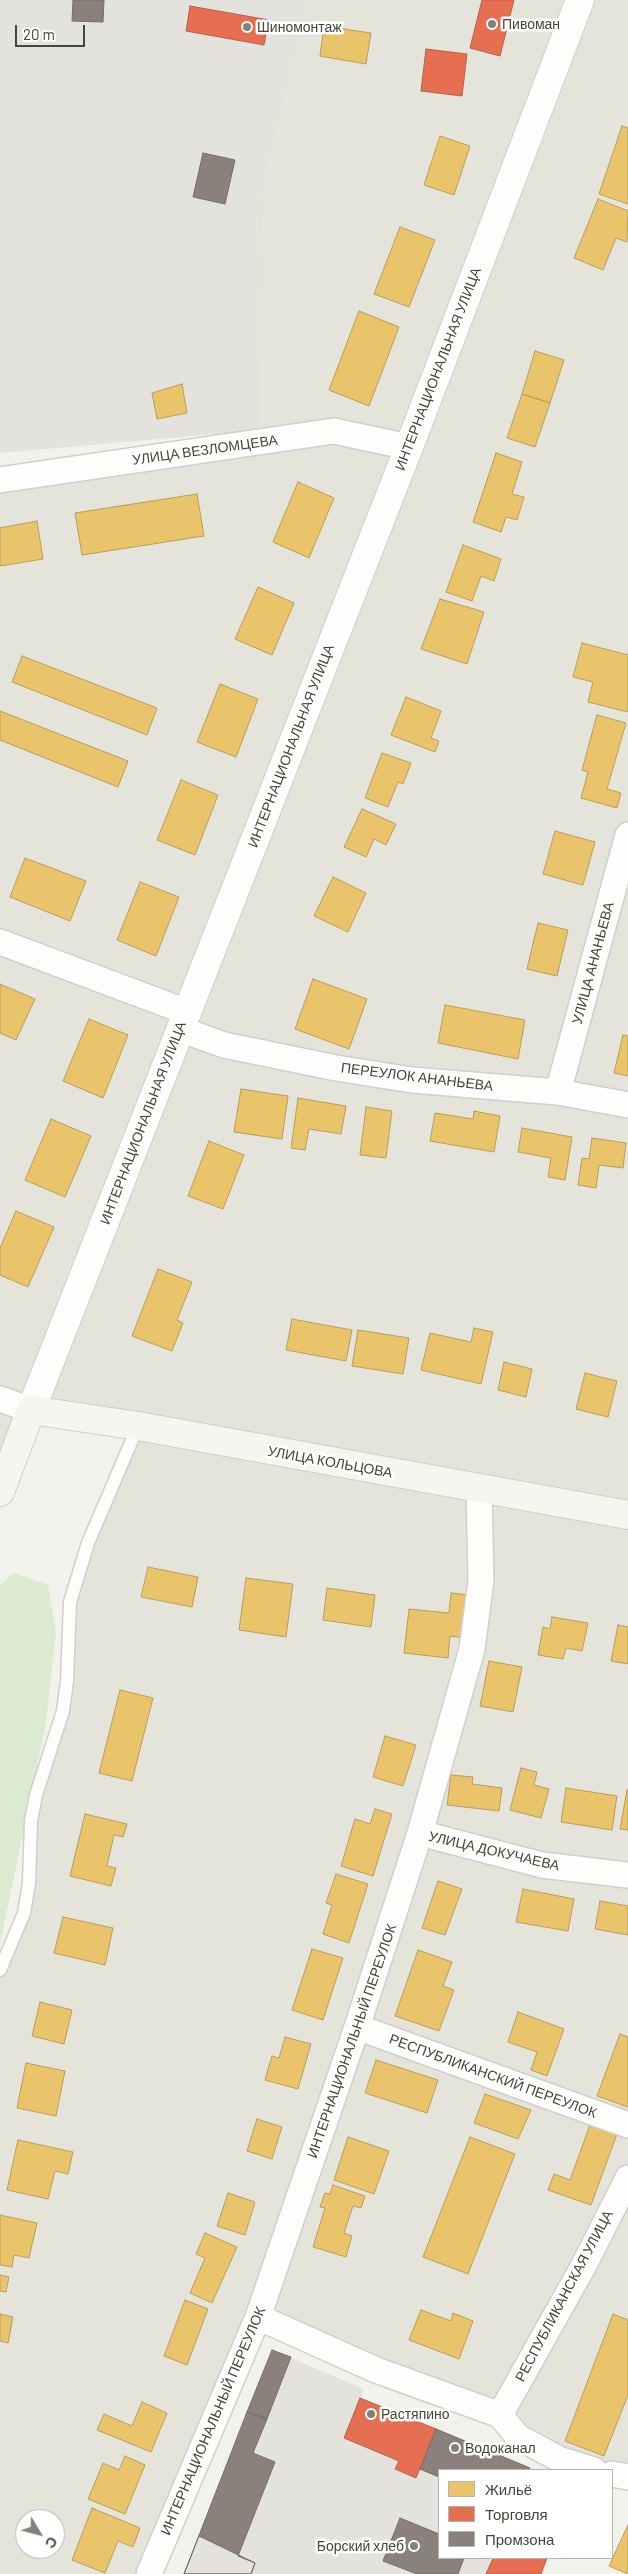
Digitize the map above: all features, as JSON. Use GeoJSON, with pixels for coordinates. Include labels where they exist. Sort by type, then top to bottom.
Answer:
{"type":"FeatureCollection","features":[{"type":"Feature","properties":{"kind":"main road","name":"УЛИЦА КОЛЬЦОВА"},"geometry":{"type":"LineString","coordinates":[[31,1410],[138,1426],[628,1515]]}},
{"type":"Feature","properties":{"kind":"main road","name":"ИНТЕРНАЦИОНАЛЬНАЯ УЛИЦА"},"geometry":{"type":"LineString","coordinates":[[0,1492],[31,1410]]}},
{"type":"Feature","properties":{"kind":"street","name":"ИНТЕРНАЦИОНАЛЬНАЯ УЛИЦА"},"geometry":{"type":"LineString","coordinates":[[31,1410],[408,447],[580,0]]}},
{"type":"Feature","properties":{"kind":"street","name":"УЛИЦА ВЕЗЛОМЦЕВА"},"geometry":{"type":"LineString","coordinates":[[0,480],[334,431],[408,447]]}},
{"type":"Feature","properties":{"kind":"street","name":"УЛИЦА АНАНЬЕВА"},"geometry":{"type":"LineString","coordinates":[[558,1092],[628,835]]}},
{"type":"Feature","properties":{"kind":"street","name":"ПЕРЕУЛОК АНАНЬЕВА"},"geometry":{"type":"LineString","coordinates":[[0,942],[184,1020],[224,1045],[336,1068],[412,1080],[558,1092],[628,1105]]}},
{"type":"Feature","properties":{"kind":"street"},"geometry":{"type":"LineString","coordinates":[[0,1399],[31,1410]]}},
{"type":"Feature","properties":{"kind":"street","name":"ИНТЕРНАЦИОНАЛЬНЫЙ ПЕРЕУЛОК"},"geometry":{"type":"LineString","coordinates":[[149,2574],[258,2317],[358,2027],[420,1833],[472,1649],[481,1581],[479,1488]]}},
{"type":"Feature","properties":{"kind":"street","name":"УЛИЦА ДОКУЧАЕВА"},"geometry":{"type":"LineString","coordinates":[[420,1833],[542,1865],[628,1875]]}},
{"type":"Feature","properties":{"kind":"street","name":"РЕСПУБЛИКАНСКИЙ ПЕРЕУЛОК"},"geometry":{"type":"LineString","coordinates":[[358,2027],[628,2125]]}},
{"type":"Feature","properties":{"kind":"street","name":"РЕСПУБЛИКАНСКАЯ УЛИЦА"},"geometry":{"type":"LineString","coordinates":[[500,2415],[584,2265],[628,2178]]}},
{"type":"Feature","properties":{"kind":"street"},"geometry":{"type":"LineString","coordinates":[[258,2317],[376,2370],[500,2415],[518,2436],[562,2460],[591,2469]]}},
{"type":"Feature","properties":{"kind":"street"},"geometry":{"type":"LineString","coordinates":[[613,2474],[628,2477]]}},
{"type":"Feature","properties":{"kind":"lane"},"geometry":{"type":"LineString","coordinates":[[0,1970],[24,1913],[29,1884],[31,1821],[36,1794],[63,1711],[67,1681],[70,1602],[88,1543],[138,1426]]}},
{"type":"Feature","properties":{"kind":"shaded area"},"geometry":{"type":"Polygon","coordinates":[[[0,0],[309,0],[264,185],[261,430],[0,453],[0,0]]]}},
{"type":"Feature","properties":{"kind":"shaded area"},"geometry":{"type":"Polygon","coordinates":[[[309,0],[628,0],[628,2477],[613,2472],[613,2469],[606,2469],[518,2437],[258,2317],[149,2574],[0,2574],[0,1970],[24,1913],[31,1821],[63,1711],[70,1602],[138,1426],[31,1410],[0,1492],[0,480],[261,430],[264,185],[309,0]]]}},
{"type":"Feature","properties":{"kind":"shaded area"},"geometry":{"type":"Polygon","coordinates":[[[272,2350],[364,2389],[360,2398],[534,2469],[438,2469],[438,2559],[547,2559],[541,2574],[184,2574],[272,2350]]]}},
{"type":"Feature","properties":{"kind":"green space"},"geometry":{"type":"Polygon","coordinates":[[[13,1573],[48,1585],[56,1633],[46,1723],[0,1944],[0,1586],[13,1573]]]}},
{"type":"Feature","properties":{"kind":"building: Жильё"},"geometry":{"type":"Polygon","coordinates":[[[324,26],[371,33],[366,64],[320,56],[324,26]]]}},
{"type":"Feature","properties":{"kind":"building: Жильё"},"geometry":{"type":"Polygon","coordinates":[[[622,126],[628,128],[628,204],[599,194],[622,126]]]}},
{"type":"Feature","properties":{"kind":"building: Жильё"},"geometry":{"type":"Polygon","coordinates":[[[440,136],[470,146],[454,195],[424,185],[440,136]]]}},
{"type":"Feature","properties":{"kind":"building: Жильё"},"geometry":{"type":"Polygon","coordinates":[[[598,199],[628,211],[627,242],[616,238],[603,270],[574,258],[598,199]]]}},
{"type":"Feature","properties":{"kind":"building: Жильё"},"geometry":{"type":"Polygon","coordinates":[[[400,227],[435,240],[409,307],[374,294],[400,227]]]}},
{"type":"Feature","properties":{"kind":"building: Жильё"},"geometry":{"type":"Polygon","coordinates":[[[359,311],[399,327],[369,406],[329,390],[359,311]]]}},
{"type":"Feature","properties":{"kind":"building: Жильё"},"geometry":{"type":"Polygon","coordinates":[[[535,351],[564,360],[550,403],[522,394],[535,351]]]}},
{"type":"Feature","properties":{"kind":"building: Жильё"},"geometry":{"type":"Polygon","coordinates":[[[182,384],[187,413],[157,419],[152,393],[182,384]]]}},
{"type":"Feature","properties":{"kind":"building: Жильё"},"geometry":{"type":"Polygon","coordinates":[[[522,394],[550,403],[535,447],[507,438],[522,394]]]}},
{"type":"Feature","properties":{"kind":"building: Жильё"},"geometry":{"type":"Polygon","coordinates":[[[496,453],[522,462],[512,494],[524,497],[517,520],[506,517],[501,532],[473,522],[496,453]]]}},
{"type":"Feature","properties":{"kind":"building: Жильё"},"geometry":{"type":"Polygon","coordinates":[[[298,482],[334,498],[309,558],[273,542],[298,482]]]}},
{"type":"Feature","properties":{"kind":"building: Жильё"},"geometry":{"type":"Polygon","coordinates":[[[197,494],[204,536],[82,555],[75,513],[197,494]]]}},
{"type":"Feature","properties":{"kind":"building: Жильё"},"geometry":{"type":"Polygon","coordinates":[[[37,521],[43,559],[0,566],[0,528],[37,521]]]}},
{"type":"Feature","properties":{"kind":"building: Жильё"},"geometry":{"type":"Polygon","coordinates":[[[463,545],[501,559],[494,581],[481,576],[472,601],[446,592],[463,545]]]}},
{"type":"Feature","properties":{"kind":"building: Жильё"},"geometry":{"type":"Polygon","coordinates":[[[258,587],[294,603],[272,655],[235,639],[258,587]]]}},
{"type":"Feature","properties":{"kind":"building: Жильё"},"geometry":{"type":"Polygon","coordinates":[[[440,599],[484,612],[467,664],[421,649],[440,599]]]}},
{"type":"Feature","properties":{"kind":"building: Жильё"},"geometry":{"type":"Polygon","coordinates":[[[582,643],[628,655],[628,712],[588,702],[593,682],[573,677],[582,643]]]}},
{"type":"Feature","properties":{"kind":"building: Жильё"},"geometry":{"type":"Polygon","coordinates":[[[22,656],[157,708],[147,735],[12,682],[22,656]]]}},
{"type":"Feature","properties":{"kind":"building: Жильё"},"geometry":{"type":"Polygon","coordinates":[[[220,684],[258,699],[236,757],[197,742],[220,684]]]}},
{"type":"Feature","properties":{"kind":"building: Жильё"},"geometry":{"type":"Polygon","coordinates":[[[406,697],[441,711],[431,738],[439,741],[435,752],[391,735],[406,697]]]}},
{"type":"Feature","properties":{"kind":"building: Жильё"},"geometry":{"type":"Polygon","coordinates":[[[0,711],[128,761],[118,787],[0,740],[0,711]]]}},
{"type":"Feature","properties":{"kind":"building: Жильё"},"geometry":{"type":"Polygon","coordinates":[[[597,715],[626,723],[607,789],[621,793],[617,808],[581,798],[588,772],[582,770],[597,715]]]}},
{"type":"Feature","properties":{"kind":"building: Жильё"},"geometry":{"type":"Polygon","coordinates":[[[382,753],[411,763],[403,784],[398,782],[388,807],[365,798],[382,753]]]}},
{"type":"Feature","properties":{"kind":"building: Жильё"},"geometry":{"type":"Polygon","coordinates":[[[181,780],[218,795],[195,855],[157,840],[181,780]]]}},
{"type":"Feature","properties":{"kind":"building: Жильё"},"geometry":{"type":"Polygon","coordinates":[[[362,809],[396,824],[386,845],[374,839],[366,857],[344,847],[362,809]]]}},
{"type":"Feature","properties":{"kind":"building: Жильё"},"geometry":{"type":"Polygon","coordinates":[[[555,831],[595,842],[583,885],[543,874],[555,831]]]}},
{"type":"Feature","properties":{"kind":"building: Жильё"},"geometry":{"type":"Polygon","coordinates":[[[25,858],[86,881],[70,921],[10,897],[25,858]]]}},
{"type":"Feature","properties":{"kind":"building: Жильё"},"geometry":{"type":"Polygon","coordinates":[[[333,877],[366,893],[348,932],[314,916],[333,877]]]}},
{"type":"Feature","properties":{"kind":"building: Жильё"},"geometry":{"type":"Polygon","coordinates":[[[140,882],[179,897],[156,956],[117,940],[140,882]]]}},
{"type":"Feature","properties":{"kind":"building: Жильё"},"geometry":{"type":"Polygon","coordinates":[[[538,923],[568,930],[557,976],[527,969],[538,923]]]}},
{"type":"Feature","properties":{"kind":"building: Жильё"},"geometry":{"type":"Polygon","coordinates":[[[313,979],[367,999],[349,1049],[295,1029],[313,979]]]}},
{"type":"Feature","properties":{"kind":"building: Жильё"},"geometry":{"type":"Polygon","coordinates":[[[0,984],[35,999],[16,1040],[0,1033],[0,984]]]}},
{"type":"Feature","properties":{"kind":"building: Жильё"},"geometry":{"type":"Polygon","coordinates":[[[445,1005],[525,1020],[518,1059],[438,1043],[445,1005]]]}},
{"type":"Feature","properties":{"kind":"building: Жильё"},"geometry":{"type":"Polygon","coordinates":[[[89,1019],[128,1035],[103,1098],[63,1081],[89,1019]]]}},
{"type":"Feature","properties":{"kind":"building: Жильё"},"geometry":{"type":"Polygon","coordinates":[[[623,1035],[628,1036],[628,1076],[614,1073],[623,1035]]]}},
{"type":"Feature","properties":{"kind":"building: Жильё"},"geometry":{"type":"Polygon","coordinates":[[[241,1089],[288,1096],[282,1139],[234,1132],[241,1089]]]}},
{"type":"Feature","properties":{"kind":"building: Жильё"},"geometry":{"type":"Polygon","coordinates":[[[298,1098],[346,1106],[341,1134],[309,1129],[305,1150],[291,1148],[298,1098]]]}},
{"type":"Feature","properties":{"kind":"building: Жильё"},"geometry":{"type":"Polygon","coordinates":[[[366,1107],[392,1111],[386,1158],[360,1155],[366,1107]]]}},
{"type":"Feature","properties":{"kind":"building: Жильё"},"geometry":{"type":"Polygon","coordinates":[[[474,1111],[500,1116],[494,1152],[430,1141],[435,1113],[473,1119],[474,1111]]]}},
{"type":"Feature","properties":{"kind":"building: Жильё"},"geometry":{"type":"Polygon","coordinates":[[[51,1119],[91,1136],[65,1197],[25,1180],[51,1119]]]}},
{"type":"Feature","properties":{"kind":"building: Жильё"},"geometry":{"type":"Polygon","coordinates":[[[522,1128],[572,1137],[565,1180],[548,1177],[551,1158],[518,1152],[522,1128]]]}},
{"type":"Feature","properties":{"kind":"building: Жильё"},"geometry":{"type":"Polygon","coordinates":[[[592,1138],[626,1143],[623,1168],[599,1165],[596,1188],[578,1185],[582,1158],[589,1159],[592,1138]]]}},
{"type":"Feature","properties":{"kind":"building: Жильё"},"geometry":{"type":"Polygon","coordinates":[[[209,1141],[244,1155],[223,1209],[188,1196],[209,1141]]]}},
{"type":"Feature","properties":{"kind":"building: Жильё"},"geometry":{"type":"Polygon","coordinates":[[[16,1211],[54,1227],[28,1287],[0,1275],[0,1248],[16,1211]]]}},
{"type":"Feature","properties":{"kind":"building: Жильё"},"geometry":{"type":"Polygon","coordinates":[[[158,1269],[192,1282],[177,1320],[183,1323],[172,1351],[132,1336],[158,1269]]]}},
{"type":"Feature","properties":{"kind":"building: Жильё"},"geometry":{"type":"Polygon","coordinates":[[[292,1319],[352,1330],[346,1361],[286,1350],[292,1319]]]}},
{"type":"Feature","properties":{"kind":"building: Жильё"},"geometry":{"type":"Polygon","coordinates":[[[474,1328],[493,1332],[481,1384],[421,1370],[430,1333],[471,1342],[474,1328]]]}},
{"type":"Feature","properties":{"kind":"building: Жильё"},"geometry":{"type":"Polygon","coordinates":[[[358,1330],[409,1338],[403,1374],[352,1366],[358,1330]]]}},
{"type":"Feature","properties":{"kind":"building: Жильё"},"geometry":{"type":"Polygon","coordinates":[[[504,1362],[532,1369],[526,1397],[498,1390],[504,1362]]]}},
{"type":"Feature","properties":{"kind":"building: Жильё"},"geometry":{"type":"Polygon","coordinates":[[[585,1373],[617,1381],[608,1417],[576,1409],[585,1373]]]}},
{"type":"Feature","properties":{"kind":"building: Жильё"},"geometry":{"type":"Polygon","coordinates":[[[148,1567],[198,1577],[192,1607],[141,1597],[148,1567]]]}},
{"type":"Feature","properties":{"kind":"building: Жильё"},"geometry":{"type":"Polygon","coordinates":[[[246,1578],[293,1584],[286,1637],[239,1630],[246,1578]]]}},
{"type":"Feature","properties":{"kind":"building: Жильё"},"geometry":{"type":"Polygon","coordinates":[[[327,1588],[375,1595],[371,1627],[323,1620],[327,1588]]]}},
{"type":"Feature","properties":{"kind":"building: Жильё"},"geometry":{"type":"Polygon","coordinates":[[[451,1593],[469,1595],[464,1638],[450,1636],[448,1658],[404,1653],[409,1609],[449,1613],[451,1593]]]}},
{"type":"Feature","properties":{"kind":"building: Жильё"},"geometry":{"type":"Polygon","coordinates":[[[552,1617],[588,1623],[582,1651],[566,1648],[563,1659],[538,1655],[543,1627],[550,1629],[552,1617]]]}},
{"type":"Feature","properties":{"kind":"building: Жильё"},"geometry":{"type":"Polygon","coordinates":[[[618,1625],[628,1627],[628,1664],[611,1661],[618,1625]]]}},
{"type":"Feature","properties":{"kind":"building: Жильё"},"geometry":{"type":"Polygon","coordinates":[[[489,1661],[522,1667],[513,1712],[480,1706],[489,1661]]]}},
{"type":"Feature","properties":{"kind":"building: Жильё"},"geometry":{"type":"Polygon","coordinates":[[[120,1690],[153,1698],[132,1781],[99,1773],[120,1690]]]}},
{"type":"Feature","properties":{"kind":"building: Жильё"},"geometry":{"type":"Polygon","coordinates":[[[385,1736],[416,1745],[403,1786],[373,1777],[385,1736]]]}},
{"type":"Feature","properties":{"kind":"building: Жильё"},"geometry":{"type":"Polygon","coordinates":[[[521,1768],[537,1772],[534,1785],[549,1789],[541,1818],[510,1810],[521,1768]]]}},
{"type":"Feature","properties":{"kind":"building: Жильё"},"geometry":{"type":"Polygon","coordinates":[[[451,1775],[473,1777],[472,1784],[502,1788],[499,1811],[447,1805],[451,1775]]]}},
{"type":"Feature","properties":{"kind":"building: Жильё"},"geometry":{"type":"Polygon","coordinates":[[[566,1788],[617,1796],[612,1830],[561,1822],[566,1788]]]}},
{"type":"Feature","properties":{"kind":"building: Жильё"},"geometry":{"type":"Polygon","coordinates":[[[628,1790],[628,1830],[620,1829],[628,1790]]]}},
{"type":"Feature","properties":{"kind":"building: Жильё"},"geometry":{"type":"Polygon","coordinates":[[[375,1809],[392,1814],[373,1876],[341,1866],[355,1819],[370,1824],[375,1809]]]}},
{"type":"Feature","properties":{"kind":"building: Жильё"},"geometry":{"type":"Polygon","coordinates":[[[85,1814],[127,1824],[123,1837],[114,1835],[107,1866],[116,1868],[111,1886],[70,1876],[85,1814]]]}},
{"type":"Feature","properties":{"kind":"building: Жильё"},"geometry":{"type":"Polygon","coordinates":[[[336,1874],[368,1884],[349,1943],[323,1934],[332,1905],[326,1903],[336,1874]]]}},
{"type":"Feature","properties":{"kind":"building: Жильё"},"geometry":{"type":"Polygon","coordinates":[[[438,1881],[462,1889],[445,1935],[422,1928],[438,1881]]]}},
{"type":"Feature","properties":{"kind":"building: Жильё"},"geometry":{"type":"Polygon","coordinates":[[[523,1889],[574,1899],[568,1931],[516,1922],[523,1889]]]}},
{"type":"Feature","properties":{"kind":"building: Жильё"},"geometry":{"type":"Polygon","coordinates":[[[600,1901],[628,1906],[628,1935],[595,1929],[600,1901]]]}},
{"type":"Feature","properties":{"kind":"building: Жильё"},"geometry":{"type":"Polygon","coordinates":[[[63,1917],[113,1928],[105,1965],[54,1953],[63,1917]]]}},
{"type":"Feature","properties":{"kind":"building: Жильё"},"geometry":{"type":"Polygon","coordinates":[[[312,1949],[343,1958],[323,2020],[292,2010],[312,1949]]]}},
{"type":"Feature","properties":{"kind":"building: Жильё"},"geometry":{"type":"Polygon","coordinates":[[[418,1950],[452,1962],[443,1986],[454,1990],[439,2031],[395,2016],[418,1950]]]}},
{"type":"Feature","properties":{"kind":"building: Жильё"},"geometry":{"type":"Polygon","coordinates":[[[40,2002],[72,2010],[64,2044],[32,2036],[40,2002]]]}},
{"type":"Feature","properties":{"kind":"building: Жильё"},"geometry":{"type":"Polygon","coordinates":[[[518,2012],[564,2029],[547,2076],[531,2070],[537,2052],[508,2042],[518,2012]]]}},
{"type":"Feature","properties":{"kind":"building: Жильё"},"geometry":{"type":"Polygon","coordinates":[[[620,2034],[628,2037],[628,2107],[597,2096],[620,2034]]]}},
{"type":"Feature","properties":{"kind":"building: Жильё"},"geometry":{"type":"Polygon","coordinates":[[[285,2037],[311,2044],[298,2089],[265,2080],[272,2056],[279,2058],[285,2037]]]}},
{"type":"Feature","properties":{"kind":"building: Жильё"},"geometry":{"type":"Polygon","coordinates":[[[376,2060],[438,2080],[427,2113],[365,2093],[376,2060]]]}},
{"type":"Feature","properties":{"kind":"building: Жильё"},"geometry":{"type":"Polygon","coordinates":[[[26,2063],[65,2071],[56,2116],[17,2108],[26,2063]]]}},
{"type":"Feature","properties":{"kind":"building: Жильё"},"geometry":{"type":"Polygon","coordinates":[[[485,2094],[531,2110],[518,2139],[474,2123],[485,2094]]]}},
{"type":"Feature","properties":{"kind":"building: Жильё"},"geometry":{"type":"Polygon","coordinates":[[[257,2119],[282,2127],[272,2159],[247,2151],[257,2119]]]}},
{"type":"Feature","properties":{"kind":"building: Жильё"},"geometry":{"type":"Polygon","coordinates":[[[590,2125],[617,2134],[591,2205],[548,2190],[554,2174],[570,2180],[590,2125]]]}},
{"type":"Feature","properties":{"kind":"building: Жильё"},"geometry":{"type":"Polygon","coordinates":[[[348,2137],[389,2151],[374,2194],[334,2180],[348,2137]]]}},
{"type":"Feature","properties":{"kind":"building: Жильё"},"geometry":{"type":"Polygon","coordinates":[[[470,2137],[515,2154],[468,2274],[423,2257],[470,2137]]]}},
{"type":"Feature","properties":{"kind":"building: Жильё"},"geometry":{"type":"Polygon","coordinates":[[[18,2140],[73,2152],[68,2174],[55,2171],[48,2199],[7,2190],[18,2140]]]}},
{"type":"Feature","properties":{"kind":"building: Жильё"},"geometry":{"type":"Polygon","coordinates":[[[333,2185],[365,2196],[361,2208],[353,2206],[344,2233],[352,2236],[346,2257],[313,2247],[325,2208],[320,2207],[325,2193],[330,2194],[333,2185]]]}},
{"type":"Feature","properties":{"kind":"building: Жильё"},"geometry":{"type":"Polygon","coordinates":[[[228,2193],[255,2202],[245,2235],[217,2226],[228,2193]]]}},
{"type":"Feature","properties":{"kind":"building: Жильё"},"geometry":{"type":"Polygon","coordinates":[[[0,2215],[37,2223],[29,2258],[14,2255],[12,2267],[0,2265],[0,2215]]]}},
{"type":"Feature","properties":{"kind":"building: Жильё"},"geometry":{"type":"Polygon","coordinates":[[[205,2233],[237,2247],[212,2303],[190,2293],[205,2258],[196,2254],[205,2233]]]}},
{"type":"Feature","properties":{"kind":"building: Жильё"},"geometry":{"type":"Polygon","coordinates":[[[0,2275],[9,2277],[6,2292],[0,2291],[0,2275]]]}},
{"type":"Feature","properties":{"kind":"building: Жильё"},"geometry":{"type":"Polygon","coordinates":[[[185,2300],[208,2309],[187,2365],[164,2356],[185,2300]]]}},
{"type":"Feature","properties":{"kind":"building: Жильё"},"geometry":{"type":"Polygon","coordinates":[[[421,2310],[451,2321],[453,2313],[473,2321],[459,2359],[409,2340],[421,2310]]]}},
{"type":"Feature","properties":{"kind":"building: Жильё"},"geometry":{"type":"Polygon","coordinates":[[[0,2314],[13,2317],[8,2343],[0,2341],[0,2314]]]}},
{"type":"Feature","properties":{"kind":"building: Жильё"},"geometry":{"type":"Polygon","coordinates":[[[613,2314],[628,2320],[628,2395],[604,2456],[565,2441],[613,2314]]]}},
{"type":"Feature","properties":{"kind":"building: Жильё"},"geometry":{"type":"Polygon","coordinates":[[[142,2402],[167,2413],[151,2452],[97,2430],[104,2414],[132,2426],[142,2402]]]}},
{"type":"Feature","properties":{"kind":"building: Жильё"},"geometry":{"type":"Polygon","coordinates":[[[125,2456],[145,2465],[125,2514],[88,2499],[103,2463],[119,2470],[125,2456]]]}},
{"type":"Feature","properties":{"kind":"building: Жильё"},"geometry":{"type":"Polygon","coordinates":[[[92,2508],[140,2528],[133,2547],[118,2541],[105,2573],[72,2560],[92,2508]]]}},
{"type":"Feature","properties":{"kind":"building: Жильё"},"geometry":{"type":"Polygon","coordinates":[[[628,2525],[628,2574],[609,2566],[628,2525]]]}},
{"type":"Feature","properties":{"kind":"building: Торговля","name":"Пивоман"},"geometry":{"type":"Polygon","coordinates":[[[482,0],[514,0],[500,56],[470,48],[482,0]]]}},
{"type":"Feature","properties":{"kind":"building: Торговля"},"geometry":{"type":"Polygon","coordinates":[[[190,6],[269,20],[264,45],[186,31],[190,6]]]}},
{"type":"Feature","properties":{"kind":"building: Торговля"},"geometry":{"type":"Polygon","coordinates":[[[426,49],[467,54],[462,96],[421,91],[426,49]]]}},
{"type":"Feature","properties":{"kind":"building: Торговля"},"geometry":{"type":"Polygon","coordinates":[[[360,2398],[436,2429],[416,2478],[395,2469],[399,2461],[344,2438],[360,2398]]]}},
{"type":"Feature","properties":{"kind":"building: Торговля"},"geometry":{"type":"Polygon","coordinates":[[[493,2559],[547,2559],[541,2574],[486,2574],[493,2559]]]}},
{"type":"Feature","properties":{"kind":"building: Промзона"},"geometry":{"type":"Polygon","coordinates":[[[73,0],[104,0],[103,22],[72,21],[73,0]]]}},
{"type":"Feature","properties":{"kind":"building: Промзона"},"geometry":{"type":"Polygon","coordinates":[[[203,153],[235,160],[225,204],[193,197],[203,153]]]}},
{"type":"Feature","properties":{"kind":"building: Промзона"},"geometry":{"type":"Polygon","coordinates":[[[272,2350],[291,2357],[267,2419],[247,2412],[272,2350]]]}},
{"type":"Feature","properties":{"kind":"building: Промзона"},"geometry":{"type":"Polygon","coordinates":[[[247,2412],[267,2419],[253,2453],[275,2462],[238,2556],[255,2563],[251,2574],[184,2574],[247,2412]]]}},
{"type":"Feature","properties":{"kind":"building: Промзона","name":"Водоканал"},"geometry":{"type":"Polygon","coordinates":[[[436,2429],[530,2468],[438,2469],[438,2477],[420,2469],[436,2429]]]}},
{"type":"Feature","properties":{"kind":"building: Промзона","name":"Борский хлеб"},"geometry":{"type":"Polygon","coordinates":[[[400,2518],[438,2534],[438,2559],[464,2559],[458,2574],[417,2574],[383,2561],[400,2518]]]}},
{"type":"Feature","properties":{"kind":"building: Промзона"},"geometry":{"type":"Polygon","coordinates":[[[199,2536],[255,2563],[251,2574],[184,2574],[199,2536]]]}},
{"type":"Feature","properties":{"kind":"place","name":"Пивоман"},"geometry":{"type":"Point","coordinates":[492,24]}},
{"type":"Feature","properties":{"kind":"place","name":"Шиномонтаж"},"geometry":{"type":"Point","coordinates":[247,27]}},
{"type":"Feature","properties":{"kind":"place","name":"Растяпино"},"geometry":{"type":"Point","coordinates":[371,2414]}},
{"type":"Feature","properties":{"kind":"place","name":"Водоканал"},"geometry":{"type":"Point","coordinates":[455,2448]}},
{"type":"Feature","properties":{"kind":"place","name":"Борский хлеб"},"geometry":{"type":"Point","coordinates":[414,2546]}}]}
